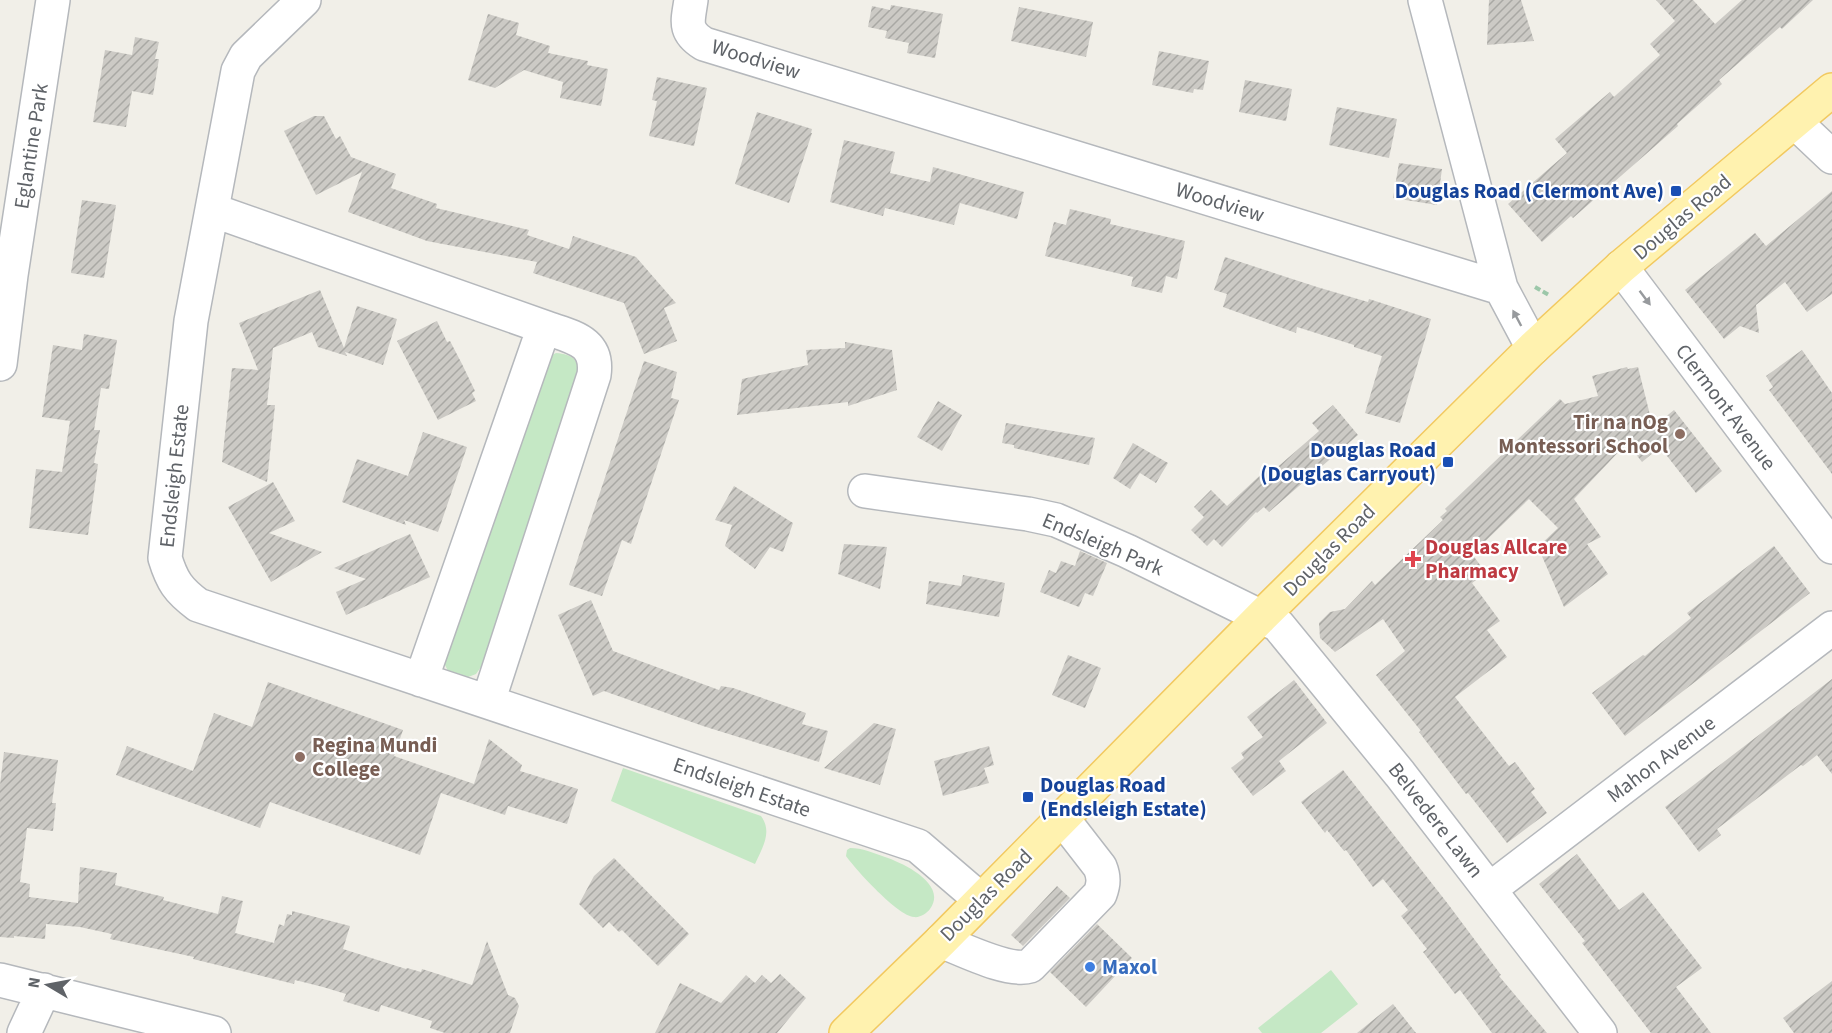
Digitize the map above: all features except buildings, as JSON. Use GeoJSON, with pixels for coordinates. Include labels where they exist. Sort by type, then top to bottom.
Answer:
{"type":"FeatureCollection","features":[{"type":"Feature","properties":{"kind":"main road","name":"Douglas Road"},"geometry":{"type":"LineString","coordinates":[[850,1032],[1262,616],[1533,348],[1621,267],[1832,90]]}},
{"type":"Feature","properties":{"kind":"street","name":"Eglantine Park"},"geometry":{"type":"LineString","coordinates":[[0,364],[5,286],[53,0]]}},
{"type":"Feature","properties":{"kind":"street","name":"Endsleigh Estate"},"geometry":{"type":"LineString","coordinates":[[304,0],[246,56],[238,71],[190,332],[165,558],[180,591],[198,604],[918,846],[981,900]]}},
{"type":"Feature","properties":{"kind":"street","name":"Woodview"},"geometry":{"type":"LineString","coordinates":[[692,0],[688,22],[690,31],[693,37],[704,44],[1501,288]]}},
{"type":"Feature","properties":{"kind":"street"},"geometry":{"type":"LineString","coordinates":[[1425,0],[1501,288],[1533,348]]}},
{"type":"Feature","properties":{"kind":"street"},"geometry":{"type":"LineString","coordinates":[[1795,123],[1832,157]]}},
{"type":"Feature","properties":{"kind":"street"},"geometry":{"type":"LineString","coordinates":[[212,210],[544,327],[582,341],[591,349],[596,363],[594,375],[488,702]]}},
{"type":"Feature","properties":{"kind":"street","name":"Clermont Avenue"},"geometry":{"type":"LineString","coordinates":[[1621,267],[1832,547]]}},
{"type":"Feature","properties":{"kind":"street"},"geometry":{"type":"LineString","coordinates":[[421,680],[544,327]]}},
{"type":"Feature","properties":{"kind":"street","name":"Endsleigh Park"},"geometry":{"type":"LineString","coordinates":[[865,491],[1056,520],[1127,551],[1262,616]]}},
{"type":"Feature","properties":{"kind":"street","name":"Belvedere Lawn"},"geometry":{"type":"LineString","coordinates":[[1262,616],[1278,626],[1400,774],[1600,1033]]}},
{"type":"Feature","properties":{"kind":"street","name":"Mahon Avenue"},"geometry":{"type":"LineString","coordinates":[[1490,889],[1832,628]]}},
{"type":"Feature","properties":{"kind":"street"},"geometry":{"type":"LineString","coordinates":[[941,941],[1007,965],[1022,968],[1030,966],[1100,894],[1103,885],[1104,876],[1100,867],[1062,818]]}},
{"type":"Feature","properties":{"kind":"street"},"geometry":{"type":"LineString","coordinates":[[0,980],[214,1033]]}},
{"type":"Feature","properties":{"kind":"street"},"geometry":{"type":"LineString","coordinates":[[24,1033],[44,990]]}},
{"type":"Feature","properties":{"kind":"green space"},"geometry":{"type":"Polygon","coordinates":[[[556,353],[573,358],[577,364],[576,385],[481,667],[476,674],[463,679],[448,671],[443,661],[548,357],[556,353]]]}},
{"type":"Feature","properties":{"kind":"green space"},"geometry":{"type":"Polygon","coordinates":[[[623,768],[761,816],[766,834],[755,864],[611,801],[623,768]]]}},
{"type":"Feature","properties":{"kind":"green space"},"geometry":{"type":"Polygon","coordinates":[[[850,848],[868,851],[912,869],[928,883],[933,891],[934,900],[930,909],[923,915],[914,917],[898,909],[851,863],[846,856],[850,848]]]}},
{"type":"Feature","properties":{"kind":"green space"},"geometry":{"type":"Polygon","coordinates":[[[1331,970],[1358,1004],[1321,1033],[1262,1033],[1258,1028],[1331,970]]]}},
{"type":"Feature","properties":{"kind":"place","name":"Douglas Road (Clermont Ave)"},"geometry":{"type":"Point","coordinates":[1676,191]}},
{"type":"Feature","properties":{"kind":"place","name":"Tir na nOg Montessori School"},"geometry":{"type":"Point","coordinates":[1680,434]}},
{"type":"Feature","properties":{"kind":"place","name":"Douglas Road (Douglas Carryout)"},"geometry":{"type":"Point","coordinates":[1448,462]}},
{"type":"Feature","properties":{"kind":"place","name":"Douglas Allcare Pharmacy"},"geometry":{"type":"Point","coordinates":[1413,559]}},
{"type":"Feature","properties":{"kind":"place","name":"Regina Mundi College"},"geometry":{"type":"Point","coordinates":[300,757]}},
{"type":"Feature","properties":{"kind":"place","name":"Douglas Road (Endsleigh Estate)"},"geometry":{"type":"Point","coordinates":[1028,797]}},
{"type":"Feature","properties":{"kind":"place","name":"Maxol"},"geometry":{"type":"Point","coordinates":[1090,967]}}]}
